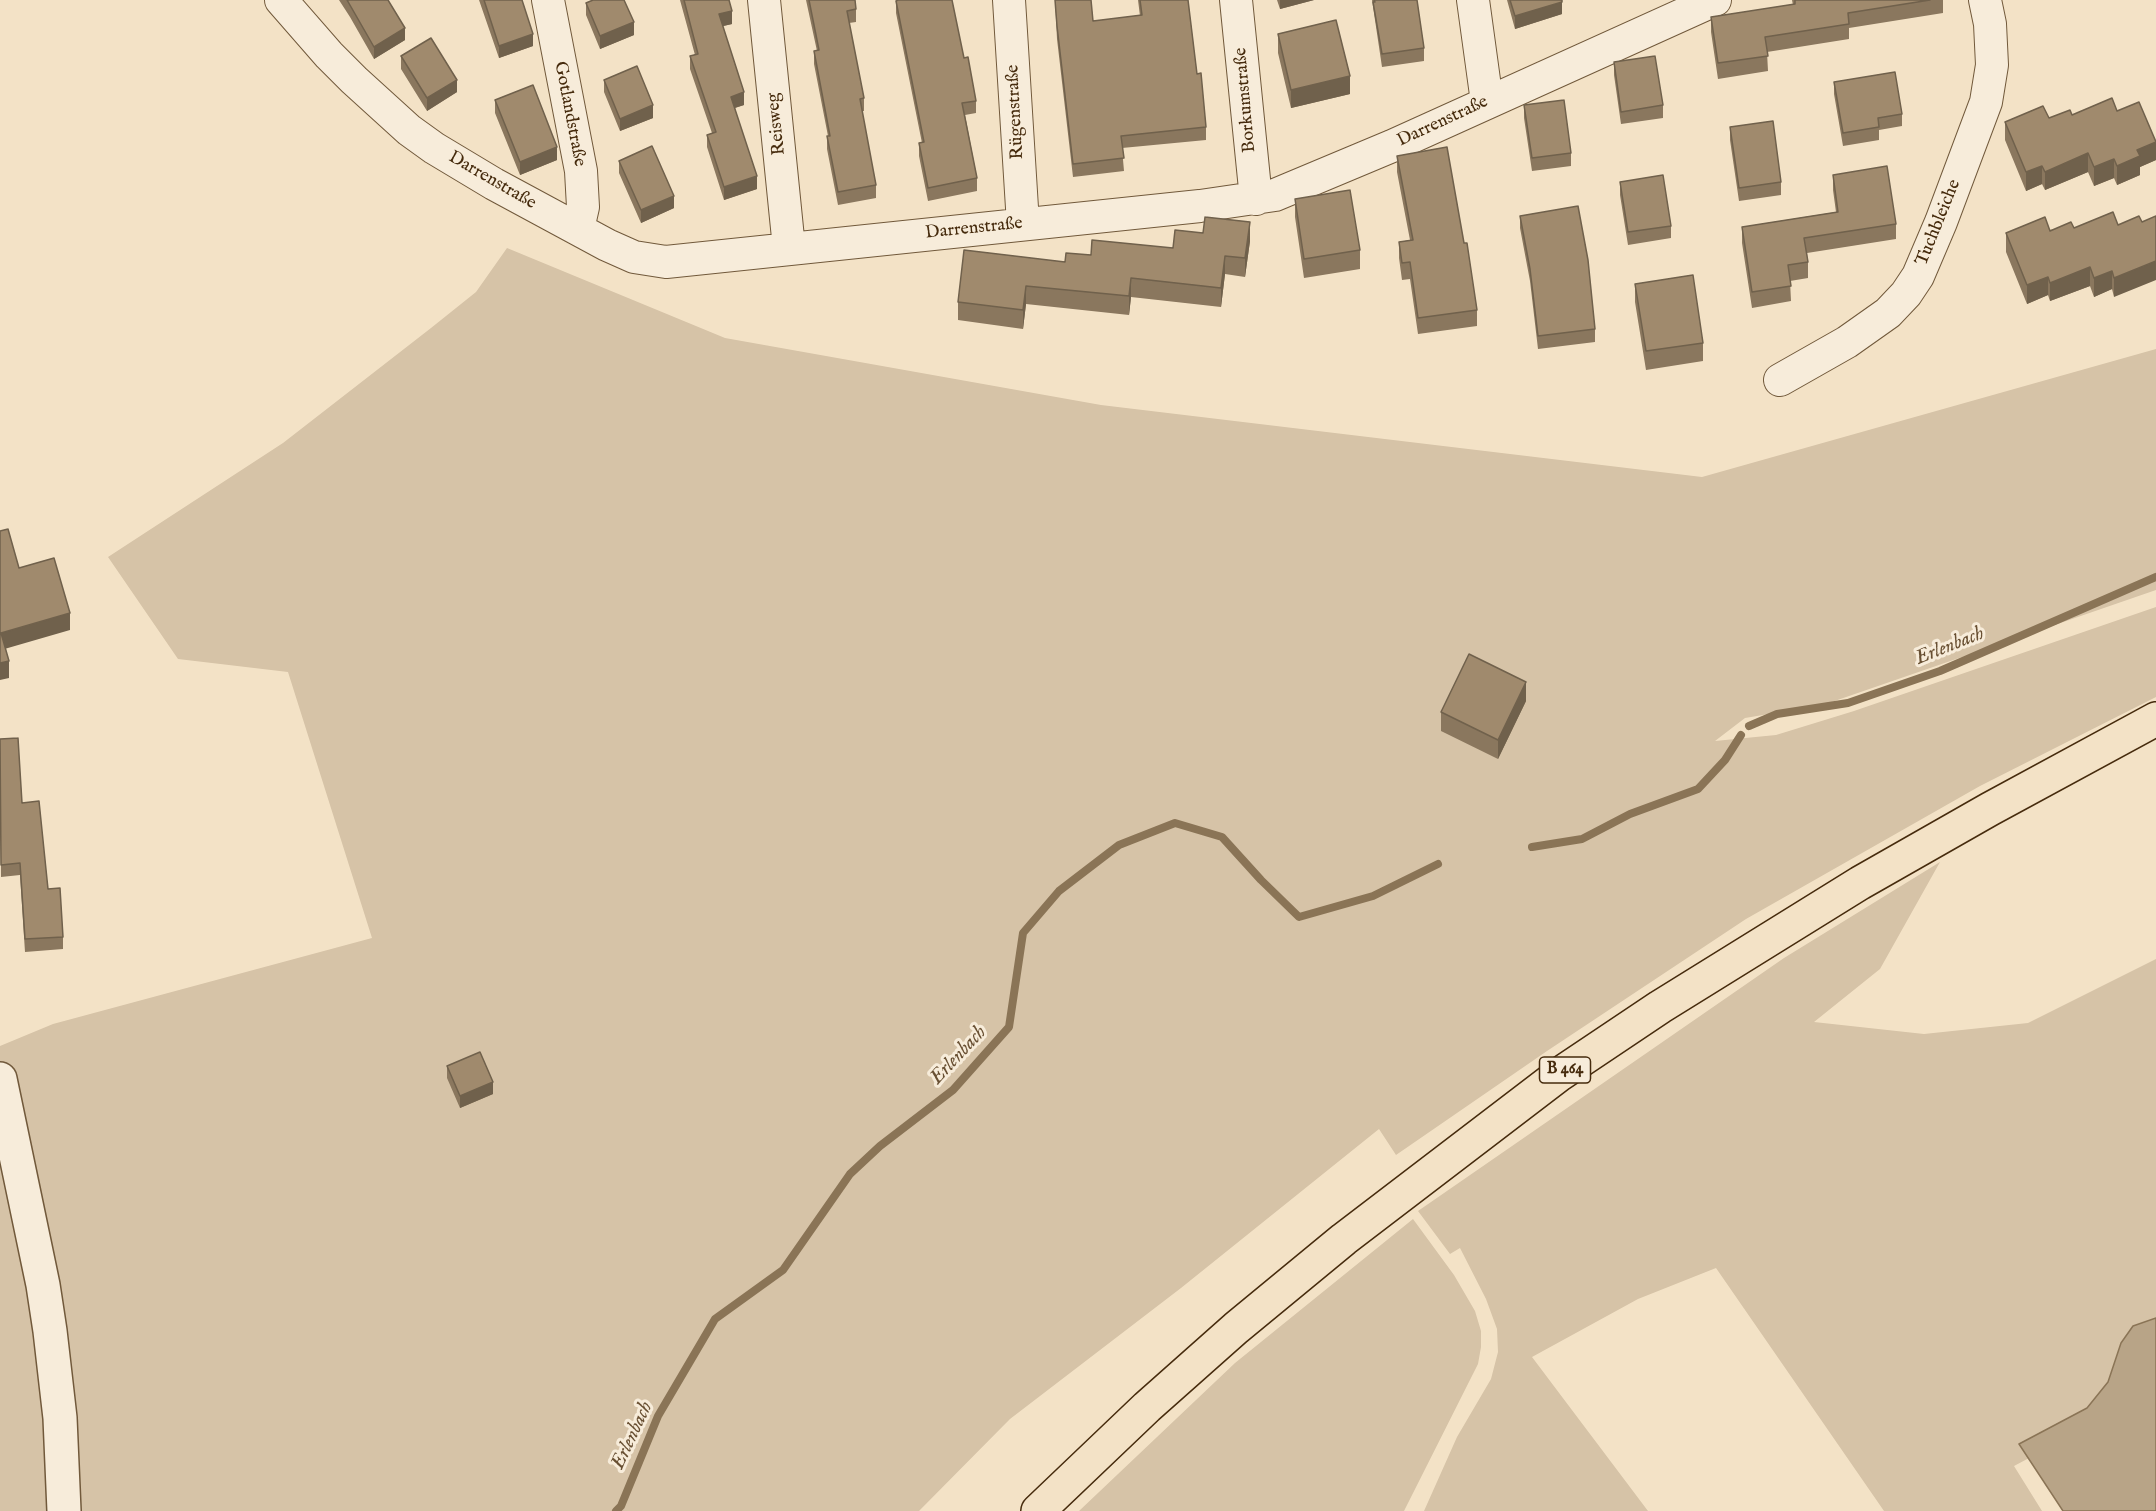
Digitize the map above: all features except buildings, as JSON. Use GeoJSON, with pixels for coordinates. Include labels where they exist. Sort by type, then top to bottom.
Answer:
{"type":"FeatureCollection","features":[{"type":"Feature","properties":{"kind":"main road","name":"B 464"},"geometry":{"type":"LineString","coordinates":[[1038,1511],[1147,1407],[1236,1328],[1344,1239],[1560,1074],[1670,1000],[1860,883],[2156,719]]}},
{"type":"Feature","properties":{"kind":"street","name":"Darrenstraße"},"geometry":{"type":"LineString","coordinates":[[281,0],[328,55],[409,130],[494,184],[621,252],[652,261],[666,262],[1256,199],[1299,187],[1708,1]]}},
{"type":"Feature","properties":{"kind":"street","name":"Gotlandstraße"},"geometry":{"type":"LineString","coordinates":[[548,0],[581,171],[584,207],[578,229]]}},
{"type":"Feature","properties":{"kind":"street","name":"Reisweg"},"geometry":{"type":"LineString","coordinates":[[764,0],[789,248]]}},
{"type":"Feature","properties":{"kind":"street","name":"Rügenstraße"},"geometry":{"type":"LineString","coordinates":[[1009,0],[1023,224]]}},
{"type":"Feature","properties":{"kind":"street","name":"Borkumstraße"},"geometry":{"type":"LineString","coordinates":[[1236,0],[1256,199]]}},
{"type":"Feature","properties":{"kind":"street"},"geometry":{"type":"LineString","coordinates":[[1473,0],[1487,102]]}},
{"type":"Feature","properties":{"kind":"street","name":"Tuchbleiche"},"geometry":{"type":"LineString","coordinates":[[1780,380],[1847,342],[1888,313],[1906,294],[1918,276],[1941,222],[1988,92],[1992,44],[1985,0]]}},
{"type":"Feature","properties":{"kind":"street"},"geometry":{"type":"LineString","coordinates":[[0,1079],[43,1285],[56,1376],[64,1511]]}},
{"type":"Feature","properties":{"kind":"shaded area"},"geometry":{"type":"Polygon","coordinates":[[[507,248],[725,338],[1101,405],[1702,477],[2156,349],[2156,590],[1823,705],[1745,718],[1715,741],[1776,735],[1854,711],[2156,607],[2156,697],[1980,786],[1746,919],[1547,1051],[1396,1155],[1379,1129],[1181,1288],[1010,1419],[919,1511],[0,1511],[0,1046],[53,1024],[372,938],[288,672],[178,659],[108,557],[283,443],[476,292],[507,248]]]}},
{"type":"Feature","properties":{"kind":"shaded area"},"geometry":{"type":"Polygon","coordinates":[[[1940,862],[1880,969],[1814,1022],[1924,1034],[2028,1023],[2156,959],[2156,1511],[2031,1457],[2014,1466],[2042,1511],[1884,1511],[1716,1268],[1638,1299],[1532,1357],[1648,1511],[1424,1511],[1457,1437],[1491,1379],[1498,1352],[1497,1329],[1486,1299],[1460,1248],[1450,1254],[1418,1211],[1784,958],[1940,862]]]}},
{"type":"Feature","properties":{"kind":"shaded area"},"geometry":{"type":"Polygon","coordinates":[[[1413,1219],[1454,1275],[1475,1311],[1481,1331],[1481,1347],[1478,1364],[1404,1511],[1079,1511],[1235,1363],[1413,1219]]]}},
{"type":"Feature","properties":{"kind":"shaded area"},"geometry":{"type":"Polygon","coordinates":[[[2156,1318],[2156,1511],[2063,1511],[2019,1444],[2087,1408],[2108,1382],[2121,1343],[2133,1326],[2156,1318]]]}},
{"type":"Feature","properties":{"kind":"waterway","name":"Erlenbach"},"geometry":{"type":"LineString","coordinates":[[1749,726],[1777,714],[1848,703],[1940,671],[2156,577]]}},
{"type":"Feature","properties":{"kind":"waterway","name":"Erlenbach"},"geometry":{"type":"LineString","coordinates":[[1532,847],[1582,839],[1630,814],[1698,789],[1725,760],[1741,735]]}},
{"type":"Feature","properties":{"kind":"waterway","name":"Erlenbach"},"geometry":{"type":"LineString","coordinates":[[616,1511],[621,1506],[658,1416],[715,1319],[783,1270],[850,1174],[880,1146],[953,1090],[1009,1027],[1023,933],[1059,891],[1119,845],[1175,823],[1222,837],[1299,917],[1373,896],[1438,864]]}}]}
